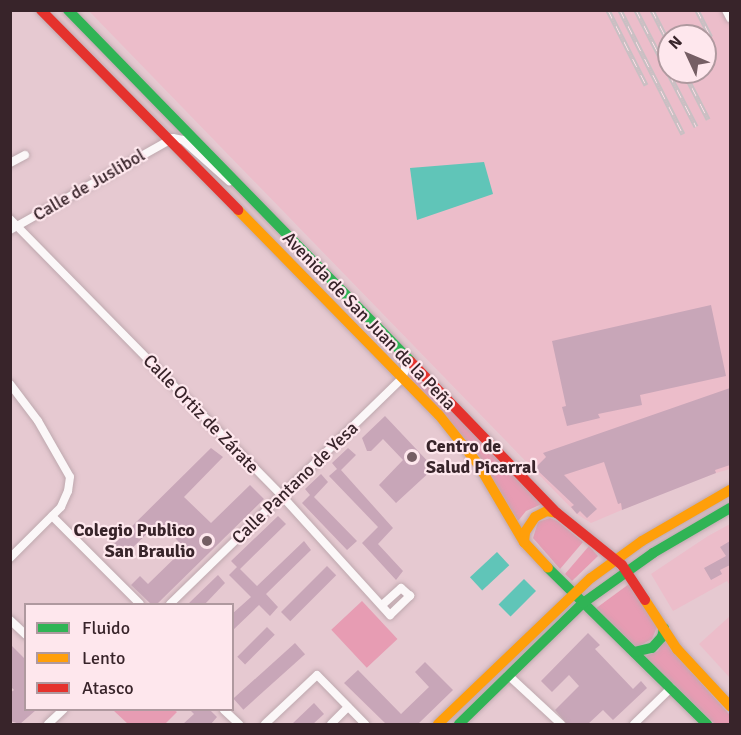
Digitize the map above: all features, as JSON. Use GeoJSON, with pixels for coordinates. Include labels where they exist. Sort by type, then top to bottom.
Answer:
{"type":"FeatureCollection","features":[{"type":"Feature","properties":{"kind":"main road","name":"Avenida de San Juan de la Peña"},"geometry":{"type":"LineString","coordinates":[[41,10],[464,444],[486,476],[524,542],[572,594],[707,724]]}},
{"type":"Feature","properties":{"kind":"main road","name":"Avenida de San Juan de la Peña"},"geometry":{"type":"LineString","coordinates":[[68,10],[557,513],[616,559],[627,571],[687,661],[730,706]]}},
{"type":"Feature","properties":{"kind":"main road"},"geometry":{"type":"LineString","coordinates":[[438,724],[572,594],[616,559],[676,520],[730,490]]}},
{"type":"Feature","properties":{"kind":"main road"},"geometry":{"type":"LineString","coordinates":[[459,724],[582,603],[682,534],[730,508]]}},
{"type":"Feature","properties":{"kind":"main road"},"geometry":{"type":"LineString","coordinates":[[524,542],[525,532],[535,517],[547,511],[557,513]]}},
{"type":"Feature","properties":{"kind":"main road"},"geometry":{"type":"LineString","coordinates":[[634,652],[652,648],[662,637],[664,628]]}},
{"type":"Feature","properties":{"kind":"street"},"geometry":{"type":"LineString","coordinates":[[726,10],[730,18]]}},
{"type":"Feature","properties":{"kind":"street","name":"Avenida de San Juan de la Peña"},"geometry":{"type":"LineString","coordinates":[[168,140],[180,138],[219,174],[250,196]]}},
{"type":"Feature","properties":{"kind":"street","name":"Calle de Juslibol"},"geometry":{"type":"LineString","coordinates":[[14,228],[168,140]]}},
{"type":"Feature","properties":{"kind":"street"},"geometry":{"type":"LineString","coordinates":[[10,163],[26,155]]}},
{"type":"Feature","properties":{"kind":"street","name":"Calle Ortiz de Zárate"},"geometry":{"type":"LineString","coordinates":[[10,219],[14,228],[282,496],[382,605]]}},
{"type":"Feature","properties":{"kind":"street"},"geometry":{"type":"LineString","coordinates":[[402,378],[405,370],[404,355]]}},
{"type":"Feature","properties":{"kind":"street","name":"Calle Pantano de Yesa"},"geometry":{"type":"LineString","coordinates":[[171,603],[402,378]]}},
{"type":"Feature","properties":{"kind":"street"},"geometry":{"type":"LineString","coordinates":[[10,384],[38,421],[68,472],[69,485],[66,497],[52,516],[10,558]]}},
{"type":"Feature","properties":{"kind":"street"},"geometry":{"type":"LineString","coordinates":[[52,516],[139,603]]}},
{"type":"Feature","properties":{"kind":"street"},"geometry":{"type":"LineString","coordinates":[[10,620],[24,633]]}},
{"type":"Feature","properties":{"kind":"street"},"geometry":{"type":"LineString","coordinates":[[265,724],[317,675],[365,724]]}},
{"type":"Feature","properties":{"kind":"street"},"geometry":{"type":"LineString","coordinates":[[508,675],[561,724]]}},
{"type":"Feature","properties":{"kind":"street"},"geometry":{"type":"LineString","coordinates":[[634,724],[671,688]]}},
{"type":"Feature","properties":{"kind":"street"},"geometry":{"type":"LineString","coordinates":[[331,724],[348,707]]}},
{"type":"Feature","properties":{"kind":"street"},"geometry":{"type":"LineString","coordinates":[[48,724],[62,711]]}},
{"type":"Feature","properties":{"kind":"street"},"geometry":{"type":"LineString","coordinates":[[225,711],[239,724]]}},
{"type":"Feature","properties":{"kind":"shaded area"},"geometry":{"type":"Polygon","coordinates":[[[89,11],[730,11],[730,469],[695,479],[591,523],[577,514],[89,11]]]}},
{"type":"Feature","properties":{"kind":"shaded area"},"geometry":{"type":"Polygon","coordinates":[[[484,162],[493,194],[417,220],[410,168],[484,162]]]}},
{"type":"Feature","properties":{"kind":"shaded area"},"geometry":{"type":"Polygon","coordinates":[[[413,367],[544,503],[526,511],[518,521],[479,456],[409,377],[413,367]]]}},
{"type":"Feature","properties":{"kind":"shaded area"},"geometry":{"type":"Polygon","coordinates":[[[550,518],[583,542],[560,569],[533,538],[538,522],[550,518]]]}},
{"type":"Feature","properties":{"kind":"shaded area"},"geometry":{"type":"Polygon","coordinates":[[[730,524],[730,586],[727,581],[673,611],[651,574],[730,524]]]}},
{"type":"Feature","properties":{"kind":"shaded area"},"geometry":{"type":"Polygon","coordinates":[[[589,546],[598,556],[572,581],[565,574],[589,546]]]}},
{"type":"Feature","properties":{"kind":"shaded area"},"geometry":{"type":"Polygon","coordinates":[[[497,552],[509,565],[482,590],[470,577],[497,552]]]}},
{"type":"Feature","properties":{"kind":"shaded area"},"geometry":{"type":"Polygon","coordinates":[[[524,579],[536,591],[511,616],[499,604],[524,579]]]}},
{"type":"Feature","properties":{"kind":"shaded area"},"geometry":{"type":"Polygon","coordinates":[[[629,584],[657,627],[652,639],[639,646],[634,646],[595,609],[629,584]]]}},
{"type":"Feature","properties":{"kind":"shaded area"},"geometry":{"type":"Polygon","coordinates":[[[362,601],[397,639],[367,668],[331,630],[362,601]]]}},
{"type":"Feature","properties":{"kind":"shaded area"},"geometry":{"type":"Polygon","coordinates":[[[730,616],[730,678],[699,644],[730,616]]]}},
{"type":"Feature","properties":{"kind":"shaded area"},"geometry":{"type":"Polygon","coordinates":[[[665,639],[671,650],[730,715],[730,724],[715,724],[644,657],[658,651],[665,639]]]}},
{"type":"Feature","properties":{"kind":"shaded area"},"geometry":{"type":"Polygon","coordinates":[[[114,711],[177,712],[165,724],[128,724],[114,711]]]}},
{"type":"Feature","properties":{"kind":"building"},"geometry":{"type":"Polygon","coordinates":[[[711,305],[726,376],[640,395],[642,405],[598,414],[600,418],[567,426],[562,407],[566,406],[552,341],[711,305]]]}},
{"type":"Feature","properties":{"kind":"building"},"geometry":{"type":"Polygon","coordinates":[[[730,388],[730,465],[715,470],[716,473],[622,510],[604,462],[564,475],[597,509],[587,518],[580,511],[577,514],[571,507],[574,505],[535,468],[546,457],[543,453],[730,388]]]}},
{"type":"Feature","properties":{"kind":"building","name":"Centro de Salud Picarral"},"geometry":{"type":"Polygon","coordinates":[[[385,416],[434,468],[396,503],[379,485],[403,460],[383,439],[371,451],[367,451],[362,438],[385,416]]]}},
{"type":"Feature","properties":{"kind":"building"},"geometry":{"type":"Polygon","coordinates":[[[211,448],[223,457],[184,497],[211,523],[250,485],[264,499],[158,603],[150,603],[131,585],[140,576],[148,584],[185,548],[159,522],[125,555],[114,544],[211,448]]]}},
{"type":"Feature","properties":{"kind":"building"},"geometry":{"type":"Polygon","coordinates":[[[348,448],[356,455],[341,470],[393,528],[378,544],[403,571],[396,580],[362,543],[378,527],[329,476],[337,469],[332,463],[348,448]]]}},
{"type":"Feature","properties":{"kind":"building"},"geometry":{"type":"Polygon","coordinates":[[[321,474],[328,482],[314,497],[357,541],[347,550],[302,503],[310,495],[305,489],[321,474]]]}},
{"type":"Feature","properties":{"kind":"building"},"geometry":{"type":"Polygon","coordinates":[[[278,516],[286,524],[240,569],[257,586],[304,541],[311,550],[266,594],[278,607],[270,616],[259,605],[234,629],[234,612],[251,597],[229,575],[237,567],[231,561],[278,516]]]}},
{"type":"Feature","properties":{"kind":"building"},"geometry":{"type":"Polygon","coordinates":[[[730,541],[730,565],[720,570],[722,574],[711,580],[704,568],[726,556],[720,547],[730,541]]]}},
{"type":"Feature","properties":{"kind":"building"},"geometry":{"type":"Polygon","coordinates":[[[327,566],[336,575],[290,621],[281,612],[327,566]]]}},
{"type":"Feature","properties":{"kind":"building"},"geometry":{"type":"Polygon","coordinates":[[[218,575],[225,583],[206,603],[189,603],[218,575]]]}},
{"type":"Feature","properties":{"kind":"building"},"geometry":{"type":"Polygon","coordinates":[[[267,627],[275,635],[245,664],[237,657],[267,627]]]}},
{"type":"Feature","properties":{"kind":"building"},"geometry":{"type":"Polygon","coordinates":[[[588,633],[600,645],[595,649],[633,689],[641,681],[647,688],[613,720],[603,710],[588,724],[567,724],[555,710],[579,686],[569,675],[552,692],[541,681],[588,633]]]}},
{"type":"Feature","properties":{"kind":"building"},"geometry":{"type":"Polygon","coordinates":[[[295,643],[305,654],[243,710],[234,698],[295,643]]]}},
{"type":"Feature","properties":{"kind":"building"},"geometry":{"type":"Polygon","coordinates":[[[10,644],[24,658],[24,711],[35,711],[20,724],[10,721],[10,693],[14,690],[10,686],[10,644]]]}},
{"type":"Feature","properties":{"kind":"building"},"geometry":{"type":"Polygon","coordinates":[[[425,662],[453,690],[418,724],[386,724],[344,683],[358,670],[401,714],[429,687],[415,672],[425,662]]]}},
{"type":"Feature","properties":{"kind":"building"},"geometry":{"type":"Polygon","coordinates":[[[314,703],[324,714],[313,724],[292,724],[314,703]]]}},
{"type":"Feature","properties":{"kind":"building"},"geometry":{"type":"Polygon","coordinates":[[[191,711],[211,711],[217,717],[211,724],[183,724],[194,714],[191,711]]]}},
{"type":"Feature","properties":{"kind":"railway"},"geometry":{"type":"LineString","coordinates":[[608,10],[646,85]]}},
{"type":"Feature","properties":{"kind":"railway"},"geometry":{"type":"LineString","coordinates":[[620,10],[683,134]]}},
{"type":"Feature","properties":{"kind":"railway"},"geometry":{"type":"LineString","coordinates":[[636,10],[696,126]]}},
{"type":"Feature","properties":{"kind":"railway"},"geometry":{"type":"LineString","coordinates":[[652,10],[659,24]]}},
{"type":"Feature","properties":{"kind":"railway"},"geometry":{"type":"LineString","coordinates":[[697,10],[704,24]]}},
{"type":"Feature","properties":{"kind":"railway"},"geometry":{"type":"LineString","coordinates":[[690,84],[708,119]]}},
{"type":"Feature","properties":{"kind":"traffic: fast"},"geometry":{"type":"LineString","coordinates":[[68,10],[410,361]]}},
{"type":"Feature","properties":{"kind":"traffic: fast"},"geometry":{"type":"LineString","coordinates":[[459,724],[583,603],[653,553],[730,508]]}},
{"type":"Feature","properties":{"kind":"traffic: fast"},"geometry":{"type":"LineString","coordinates":[[548,568],[707,724]]}},
{"type":"Feature","properties":{"kind":"traffic: fast"},"geometry":{"type":"LineString","coordinates":[[634,652],[652,648],[662,637],[664,628]]}},
{"type":"Feature","properties":{"kind":"traffic: slow"},"geometry":{"type":"LineString","coordinates":[[238,210],[439,415],[478,464],[524,542],[548,568]]}},
{"type":"Feature","properties":{"kind":"traffic: slow"},"geometry":{"type":"LineString","coordinates":[[438,724],[591,578],[642,541],[730,490]]}},
{"type":"Feature","properties":{"kind":"traffic: slow"},"geometry":{"type":"LineString","coordinates":[[524,542],[525,532],[535,517],[547,511],[557,513]]}},
{"type":"Feature","properties":{"kind":"traffic: slow"},"geometry":{"type":"LineString","coordinates":[[645,600],[677,649],[730,706]]}},
{"type":"Feature","properties":{"kind":"traffic: jam"},"geometry":{"type":"LineString","coordinates":[[41,10],[238,210]]}},
{"type":"Feature","properties":{"kind":"traffic: jam"},"geometry":{"type":"LineString","coordinates":[[410,361],[557,513],[622,565],[645,600]]}},
{"type":"Feature","properties":{"kind":"place","name":"Centro de Salud Picarral"},"geometry":{"type":"Point","coordinates":[412,457]}},
{"type":"Feature","properties":{"kind":"place","name":"Colegio Publico San Braulio"},"geometry":{"type":"Point","coordinates":[207,541]}}]}
